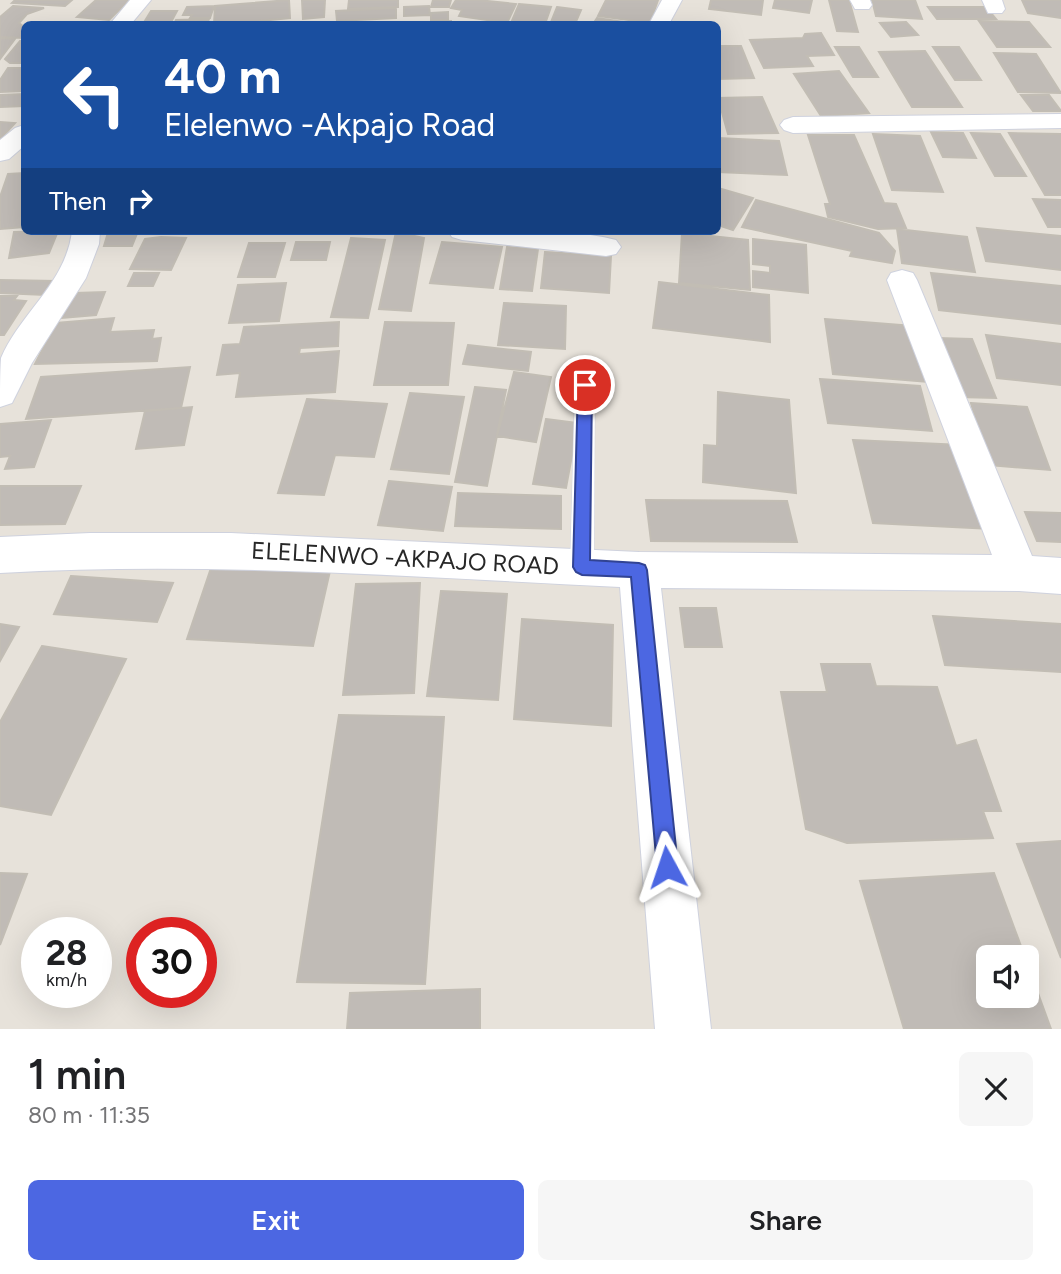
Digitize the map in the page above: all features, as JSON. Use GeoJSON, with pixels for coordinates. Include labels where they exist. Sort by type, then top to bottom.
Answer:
{"type":"FeatureCollection","features":[{"type":"Feature","properties":{"kind":"street"},"geometry":{"type":"LineString","coordinates":[[123,21],[141,0]]}},
{"type":"Feature","properties":{"kind":"street"},"geometry":{"type":"LineString","coordinates":[[661,21],[672,0]]}},
{"type":"Feature","properties":{"kind":"street"},"geometry":{"type":"LineString","coordinates":[[793,125],[1061,121]]}},
{"type":"Feature","properties":{"kind":"street"},"geometry":{"type":"LineString","coordinates":[[9,152],[20,122]]}},
{"type":"Feature","properties":{"kind":"street"},"geometry":{"type":"LineString","coordinates":[[0,394],[18,359],[53,308],[88,244],[87,235]]}},
{"type":"Feature","properties":{"kind":"street"},"geometry":{"type":"LineString","coordinates":[[498,235],[606,247]]}},
{"type":"Feature","properties":{"kind":"street"},"geometry":{"type":"LineString","coordinates":[[902,280],[1019,573]]}},
{"type":"Feature","properties":{"kind":"street","name":"ELELENWO -AKPAJO ROAD"},"geometry":{"type":"LineString","coordinates":[[0,555],[231,550],[639,570],[1019,573],[1061,576]]}},
{"type":"Feature","properties":{"kind":"street"},"geometry":{"type":"LineString","coordinates":[[639,570],[682,1029]]}},
{"type":"Feature","properties":{"kind":"lane"},"geometry":{"type":"LineString","coordinates":[[582,567],[585,385]]}},
{"type":"Feature","properties":{"kind":"building"},"geometry":{"type":"Polygon","coordinates":[[[15,0],[72,0],[65,6],[12,3],[15,0]]]}},
{"type":"Feature","properties":{"kind":"building"},"geometry":{"type":"Polygon","coordinates":[[[96,0],[129,0],[109,20],[77,17],[96,0]]]}},
{"type":"Feature","properties":{"kind":"building"},"geometry":{"type":"Polygon","coordinates":[[[289,0],[290,18],[214,21],[215,6],[289,0]]]}},
{"type":"Feature","properties":{"kind":"building"},"geometry":{"type":"Polygon","coordinates":[[[302,0],[325,0],[324,17],[303,19],[302,0]]]}},
{"type":"Feature","properties":{"kind":"building"},"geometry":{"type":"Polygon","coordinates":[[[349,0],[398,0],[398,7],[348,9],[349,0]]]}},
{"type":"Feature","properties":{"kind":"building"},"geometry":{"type":"Polygon","coordinates":[[[433,0],[451,0],[449,7],[431,7],[433,0]]]}},
{"type":"Feature","properties":{"kind":"building"},"geometry":{"type":"Polygon","coordinates":[[[456,0],[516,4],[508,21],[459,16],[462,10],[451,8],[456,0]]]}},
{"type":"Feature","properties":{"kind":"building"},"geometry":{"type":"Polygon","coordinates":[[[606,0],[658,0],[651,21],[598,16],[606,0]]]}},
{"type":"Feature","properties":{"kind":"building"},"geometry":{"type":"Polygon","coordinates":[[[711,0],[763,0],[761,15],[709,9],[711,0]]]}},
{"type":"Feature","properties":{"kind":"building"},"geometry":{"type":"Polygon","coordinates":[[[775,0],[812,0],[809,13],[773,8],[775,0]]]}},
{"type":"Feature","properties":{"kind":"building"},"geometry":{"type":"Polygon","coordinates":[[[829,0],[849,0],[858,32],[837,31],[829,0]]]}},
{"type":"Feature","properties":{"kind":"building"},"geometry":{"type":"Polygon","coordinates":[[[872,0],[915,0],[922,19],[876,16],[872,0]]]}},
{"type":"Feature","properties":{"kind":"building"},"geometry":{"type":"Polygon","coordinates":[[[1022,0],[1061,0],[1061,18],[1028,13],[1022,0]]]}},
{"type":"Feature","properties":{"kind":"building"},"geometry":{"type":"Polygon","coordinates":[[[519,4],[551,7],[546,21],[512,21],[519,4]]]}},
{"type":"Feature","properties":{"kind":"building"},"geometry":{"type":"Polygon","coordinates":[[[13,6],[44,8],[27,14],[19,23],[21,38],[0,37],[0,17],[13,6]]]}},
{"type":"Feature","properties":{"kind":"building"},"geometry":{"type":"Polygon","coordinates":[[[214,6],[210,18],[190,18],[192,15],[183,15],[187,7],[214,6]]]}},
{"type":"Feature","properties":{"kind":"building"},"geometry":{"type":"Polygon","coordinates":[[[429,6],[430,15],[404,16],[404,7],[429,6]]]}},
{"type":"Feature","properties":{"kind":"building"},"geometry":{"type":"Polygon","coordinates":[[[557,7],[581,10],[576,21],[551,21],[557,7]]]}},
{"type":"Feature","properties":{"kind":"building"},"geometry":{"type":"Polygon","coordinates":[[[928,7],[986,7],[996,19],[937,19],[928,7]]]}},
{"type":"Feature","properties":{"kind":"building"},"geometry":{"type":"Polygon","coordinates":[[[396,8],[396,18],[337,21],[336,11],[396,8]]]}},
{"type":"Feature","properties":{"kind":"building"},"geometry":{"type":"Polygon","coordinates":[[[151,11],[177,11],[172,21],[145,21],[151,11]]]}},
{"type":"Feature","properties":{"kind":"building"},"geometry":{"type":"Polygon","coordinates":[[[448,12],[448,20],[431,20],[431,13],[448,12]]]}},
{"type":"Feature","properties":{"kind":"building"},"geometry":{"type":"Polygon","coordinates":[[[597,18],[617,21],[595,21],[597,18]]]}},
{"type":"Feature","properties":{"kind":"building"},"geometry":{"type":"Polygon","coordinates":[[[209,19],[208,21],[176,20],[209,19]]]}},
{"type":"Feature","properties":{"kind":"building"},"geometry":{"type":"Polygon","coordinates":[[[979,21],[1029,22],[1050,47],[997,47],[979,21]]]}},
{"type":"Feature","properties":{"kind":"building"},"geometry":{"type":"Polygon","coordinates":[[[906,22],[918,35],[891,37],[880,23],[906,22]]]}},
{"type":"Feature","properties":{"kind":"building"},"geometry":{"type":"Polygon","coordinates":[[[821,33],[834,55],[807,56],[813,66],[764,68],[750,40],[803,38],[805,34],[821,33]]]}},
{"type":"Feature","properties":{"kind":"building"},"geometry":{"type":"Polygon","coordinates":[[[0,38],[15,39],[0,59],[0,38]]]}},
{"type":"Feature","properties":{"kind":"building"},"geometry":{"type":"Polygon","coordinates":[[[21,41],[21,63],[10,63],[5,59],[21,41]]]}},
{"type":"Feature","properties":{"kind":"building"},"geometry":{"type":"Polygon","coordinates":[[[721,46],[741,46],[754,78],[721,79],[721,46]]]}},
{"type":"Feature","properties":{"kind":"building"},"geometry":{"type":"Polygon","coordinates":[[[835,47],[859,47],[878,77],[853,77],[835,47]]]}},
{"type":"Feature","properties":{"kind":"building"},"geometry":{"type":"Polygon","coordinates":[[[933,47],[959,47],[981,80],[955,80],[933,47]]]}},
{"type":"Feature","properties":{"kind":"building"},"geometry":{"type":"Polygon","coordinates":[[[925,51],[962,107],[912,107],[879,52],[925,51]]]}},
{"type":"Feature","properties":{"kind":"building"},"geometry":{"type":"Polygon","coordinates":[[[994,53],[1036,54],[1061,93],[1018,92],[994,53]]]}},
{"type":"Feature","properties":{"kind":"building"},"geometry":{"type":"Polygon","coordinates":[[[8,68],[21,68],[21,91],[0,92],[0,80],[8,68]]]}},
{"type":"Feature","properties":{"kind":"building"},"geometry":{"type":"Polygon","coordinates":[[[839,71],[869,113],[821,116],[794,74],[839,71]]]}},
{"type":"Feature","properties":{"kind":"building"},"geometry":{"type":"Polygon","coordinates":[[[21,94],[21,106],[0,107],[0,95],[21,94]]]}},
{"type":"Feature","properties":{"kind":"building"},"geometry":{"type":"Polygon","coordinates":[[[1021,95],[1049,95],[1061,111],[1033,111],[1021,95]]]}},
{"type":"Feature","properties":{"kind":"building"},"geometry":{"type":"Polygon","coordinates":[[[762,97],[778,133],[728,134],[721,98],[762,97]]]}},
{"type":"Feature","properties":{"kind":"building"},"geometry":{"type":"Polygon","coordinates":[[[0,122],[15,123],[3,136],[11,137],[0,149],[0,122]]]}},
{"type":"Feature","properties":{"kind":"building"},"geometry":{"type":"Polygon","coordinates":[[[931,132],[963,133],[976,158],[943,157],[931,132]]]}},
{"type":"Feature","properties":{"kind":"building"},"geometry":{"type":"Polygon","coordinates":[[[971,133],[1000,134],[1026,176],[995,176],[971,133]]]}},
{"type":"Feature","properties":{"kind":"building"},"geometry":{"type":"Polygon","coordinates":[[[1009,133],[1061,134],[1061,195],[1045,195],[1009,133]]]}},
{"type":"Feature","properties":{"kind":"building"},"geometry":{"type":"Polygon","coordinates":[[[873,134],[920,136],[943,192],[892,190],[873,134]]]}},
{"type":"Feature","properties":{"kind":"building"},"geometry":{"type":"Polygon","coordinates":[[[808,135],[854,135],[884,203],[896,204],[906,228],[878,229],[828,217],[825,204],[830,204],[808,135]]]}},
{"type":"Feature","properties":{"kind":"building"},"geometry":{"type":"Polygon","coordinates":[[[721,138],[779,141],[787,175],[721,172],[721,138]]]}},
{"type":"Feature","properties":{"kind":"building"},"geometry":{"type":"Polygon","coordinates":[[[21,173],[21,227],[0,229],[0,197],[8,174],[21,173]]]}},
{"type":"Feature","properties":{"kind":"building"},"geometry":{"type":"Polygon","coordinates":[[[721,189],[753,198],[733,230],[721,226],[721,189]]]}},
{"type":"Feature","properties":{"kind":"building"},"geometry":{"type":"Polygon","coordinates":[[[1033,199],[1061,200],[1061,227],[1048,227],[1033,199]]]}},
{"type":"Feature","properties":{"kind":"building"},"geometry":{"type":"Polygon","coordinates":[[[756,200],[879,233],[895,251],[892,263],[850,256],[852,251],[742,227],[756,200]]]}},
{"type":"Feature","properties":{"kind":"building"},"geometry":{"type":"Polygon","coordinates":[[[977,228],[1061,236],[1061,270],[986,261],[977,228]]]}},
{"type":"Feature","properties":{"kind":"building"},"geometry":{"type":"Polygon","coordinates":[[[897,229],[967,237],[975,272],[902,263],[897,229]]]}},
{"type":"Feature","properties":{"kind":"building"},"geometry":{"type":"Polygon","coordinates":[[[14,232],[21,232],[21,235],[56,235],[49,253],[9,258],[14,232]]]}},
{"type":"Feature","properties":{"kind":"building"},"geometry":{"type":"Polygon","coordinates":[[[395,235],[424,238],[411,311],[379,309],[395,235]]]}},
{"type":"Feature","properties":{"kind":"building"},"geometry":{"type":"Polygon","coordinates":[[[682,235],[748,240],[750,290],[679,283],[682,235]]]}},
{"type":"Feature","properties":{"kind":"building"},"geometry":{"type":"Polygon","coordinates":[[[107,236],[136,236],[132,246],[104,246],[107,236]]]}},
{"type":"Feature","properties":{"kind":"building"},"geometry":{"type":"Polygon","coordinates":[[[186,238],[171,270],[130,269],[145,239],[186,238]]]}},
{"type":"Feature","properties":{"kind":"building"},"geometry":{"type":"Polygon","coordinates":[[[351,238],[385,240],[368,318],[331,317],[351,238]]]}},
{"type":"Feature","properties":{"kind":"building"},"geometry":{"type":"Polygon","coordinates":[[[753,239],[806,245],[808,293],[753,287],[753,271],[770,273],[770,266],[753,264],[753,239]]]}},
{"type":"Feature","properties":{"kind":"building"},"geometry":{"type":"Polygon","coordinates":[[[296,242],[330,242],[326,260],[291,260],[296,242]]]}},
{"type":"Feature","properties":{"kind":"building"},"geometry":{"type":"Polygon","coordinates":[[[442,242],[502,247],[493,288],[430,283],[442,242]]]}},
{"type":"Feature","properties":{"kind":"building"},"geometry":{"type":"Polygon","coordinates":[[[249,243],[285,243],[275,277],[238,277],[249,243]]]}},
{"type":"Feature","properties":{"kind":"building"},"geometry":{"type":"Polygon","coordinates":[[[507,247],[538,249],[532,291],[500,289],[507,247]]]}},
{"type":"Feature","properties":{"kind":"building"},"geometry":{"type":"Polygon","coordinates":[[[545,252],[611,256],[609,293],[541,288],[545,252]]]}},
{"type":"Feature","properties":{"kind":"building"},"geometry":{"type":"Polygon","coordinates":[[[134,273],[159,273],[153,286],[128,286],[134,273]]]}},
{"type":"Feature","properties":{"kind":"building"},"geometry":{"type":"Polygon","coordinates":[[[931,273],[1061,286],[1061,324],[939,310],[931,273]]]}},
{"type":"Feature","properties":{"kind":"building"},"geometry":{"type":"Polygon","coordinates":[[[0,280],[55,281],[46,295],[0,293],[0,280]]]}},
{"type":"Feature","properties":{"kind":"building"},"geometry":{"type":"Polygon","coordinates":[[[659,282],[769,295],[770,342],[653,328],[659,282]]]}},
{"type":"Feature","properties":{"kind":"building"},"geometry":{"type":"Polygon","coordinates":[[[286,283],[279,321],[229,323],[238,285],[286,283]]]}},
{"type":"Feature","properties":{"kind":"building"},"geometry":{"type":"Polygon","coordinates":[[[105,292],[96,315],[60,318],[75,293],[105,292]]]}},
{"type":"Feature","properties":{"kind":"building"},"geometry":{"type":"Polygon","coordinates":[[[0,296],[17,296],[14,300],[26,301],[4,335],[0,335],[0,296]]]}},
{"type":"Feature","properties":{"kind":"building"},"geometry":{"type":"Polygon","coordinates":[[[504,303],[566,306],[565,349],[498,345],[504,303]]]}},
{"type":"Feature","properties":{"kind":"building"},"geometry":{"type":"Polygon","coordinates":[[[114,318],[110,332],[154,330],[152,339],[161,338],[157,361],[35,364],[56,323],[114,318]]]}},
{"type":"Feature","properties":{"kind":"building"},"geometry":{"type":"Polygon","coordinates":[[[825,319],[913,326],[928,382],[833,374],[825,319]]]}},
{"type":"Feature","properties":{"kind":"building"},"geometry":{"type":"Polygon","coordinates":[[[339,322],[338,346],[300,348],[299,354],[339,351],[335,392],[236,397],[240,373],[217,375],[223,345],[240,344],[244,327],[339,322]]]}},
{"type":"Feature","properties":{"kind":"building"},"geometry":{"type":"Polygon","coordinates":[[[385,322],[454,323],[448,385],[374,385],[385,322]]]}},
{"type":"Feature","properties":{"kind":"building"},"geometry":{"type":"Polygon","coordinates":[[[986,335],[1061,344],[1061,385],[997,378],[986,335]]]}},
{"type":"Feature","properties":{"kind":"building"},"geometry":{"type":"Polygon","coordinates":[[[937,338],[972,339],[996,398],[958,397],[937,338]]]}},
{"type":"Feature","properties":{"kind":"building"},"geometry":{"type":"Polygon","coordinates":[[[468,345],[531,352],[528,371],[463,364],[468,345]]]}},
{"type":"Feature","properties":{"kind":"building"},"geometry":{"type":"Polygon","coordinates":[[[190,367],[181,408],[26,419],[41,377],[190,367]]]}},
{"type":"Feature","properties":{"kind":"building"},"geometry":{"type":"Polygon","coordinates":[[[514,372],[551,377],[536,442],[497,436],[514,372]]]}},
{"type":"Feature","properties":{"kind":"building"},"geometry":{"type":"Polygon","coordinates":[[[820,379],[920,386],[932,431],[828,423],[820,379]]]}},
{"type":"Feature","properties":{"kind":"building"},"geometry":{"type":"Polygon","coordinates":[[[475,387],[506,390],[487,486],[455,482],[475,387]]]}},
{"type":"Feature","properties":{"kind":"building"},"geometry":{"type":"Polygon","coordinates":[[[718,392],[789,400],[796,493],[703,482],[704,445],[717,446],[718,392]]]}},
{"type":"Feature","properties":{"kind":"building"},"geometry":{"type":"Polygon","coordinates":[[[410,393],[464,397],[449,474],[391,469],[410,393]]]}},
{"type":"Feature","properties":{"kind":"building"},"geometry":{"type":"Polygon","coordinates":[[[307,399],[387,404],[374,457],[335,455],[324,495],[278,493],[307,399]]]}},
{"type":"Feature","properties":{"kind":"building"},"geometry":{"type":"Polygon","coordinates":[[[971,403],[1027,407],[1050,470],[989,465],[971,403]]]}},
{"type":"Feature","properties":{"kind":"building"},"geometry":{"type":"Polygon","coordinates":[[[192,407],[184,445],[136,449],[145,411],[192,407]]]}},
{"type":"Feature","properties":{"kind":"building"},"geometry":{"type":"Polygon","coordinates":[[[546,419],[578,423],[566,488],[533,484],[546,419]]]}},
{"type":"Feature","properties":{"kind":"building"},"geometry":{"type":"Polygon","coordinates":[[[51,420],[34,467],[5,469],[10,456],[0,457],[0,424],[51,420]]]}},
{"type":"Feature","properties":{"kind":"building"},"geometry":{"type":"Polygon","coordinates":[[[853,440],[962,445],[991,529],[873,523],[853,440]]]}},
{"type":"Feature","properties":{"kind":"building"},"geometry":{"type":"Polygon","coordinates":[[[389,481],[452,487],[443,531],[378,525],[389,481]]]}},
{"type":"Feature","properties":{"kind":"building"},"geometry":{"type":"Polygon","coordinates":[[[0,486],[81,486],[65,524],[0,525],[0,486]]]}},
{"type":"Feature","properties":{"kind":"building"},"geometry":{"type":"Polygon","coordinates":[[[458,493],[561,496],[561,529],[455,526],[458,493]]]}},
{"type":"Feature","properties":{"kind":"building"},"geometry":{"type":"Polygon","coordinates":[[[646,500],[787,501],[797,542],[651,541],[646,500]]]}},
{"type":"Feature","properties":{"kind":"building"},"geometry":{"type":"Polygon","coordinates":[[[1025,512],[1061,513],[1061,542],[1037,541],[1025,512]]]}},
{"type":"Feature","properties":{"kind":"building"},"geometry":{"type":"Polygon","coordinates":[[[212,565],[330,571],[313,646],[187,639],[212,565]]]}},
{"type":"Feature","properties":{"kind":"building"},"geometry":{"type":"Polygon","coordinates":[[[71,576],[173,583],[157,622],[54,614],[71,576]]]}},
{"type":"Feature","properties":{"kind":"building"},"geometry":{"type":"Polygon","coordinates":[[[420,583],[414,693],[343,695],[356,584],[420,583]]]}},
{"type":"Feature","properties":{"kind":"building"},"geometry":{"type":"Polygon","coordinates":[[[441,591],[507,594],[498,700],[427,696],[441,591]]]}},
{"type":"Feature","properties":{"kind":"building"},"geometry":{"type":"Polygon","coordinates":[[[680,608],[716,608],[722,647],[685,647],[680,608]]]}},
{"type":"Feature","properties":{"kind":"building"},"geometry":{"type":"Polygon","coordinates":[[[933,616],[1061,624],[1061,672],[945,665],[933,616]]]}},
{"type":"Feature","properties":{"kind":"building"},"geometry":{"type":"Polygon","coordinates":[[[522,619],[613,625],[611,726],[514,719],[522,619]]]}},
{"type":"Feature","properties":{"kind":"building"},"geometry":{"type":"Polygon","coordinates":[[[0,624],[19,627],[0,661],[0,624]]]}},
{"type":"Feature","properties":{"kind":"building"},"geometry":{"type":"Polygon","coordinates":[[[42,646],[126,659],[51,815],[0,806],[0,722],[42,646]]]}},
{"type":"Feature","properties":{"kind":"building"},"geometry":{"type":"Polygon","coordinates":[[[821,664],[870,664],[876,686],[937,687],[956,746],[976,740],[1001,811],[983,811],[993,838],[847,843],[806,829],[781,692],[827,692],[821,664]]]}},
{"type":"Feature","properties":{"kind":"building"},"geometry":{"type":"Polygon","coordinates":[[[339,715],[444,717],[425,984],[297,982],[339,715]]]}},
{"type":"Feature","properties":{"kind":"building"},"geometry":{"type":"Polygon","coordinates":[[[1061,841],[1061,958],[1017,844],[1061,841]]]}},
{"type":"Feature","properties":{"kind":"building"},"geometry":{"type":"Polygon","coordinates":[[[0,873],[27,874],[0,945],[0,873]]]}},
{"type":"Feature","properties":{"kind":"building"},"geometry":{"type":"Polygon","coordinates":[[[994,873],[1021,945],[976,945],[976,1008],[1039,1008],[1039,996],[1051,1029],[904,1029],[860,881],[994,873]]]}},
{"type":"Feature","properties":{"kind":"building"},"geometry":{"type":"Polygon","coordinates":[[[480,989],[480,1029],[347,1029],[350,993],[480,989]]]}},
{"type":"Feature","properties":{"kind":"route"},"geometry":{"type":"LineString","coordinates":[[585,385],[582,567],[639,570],[667,867]]}}]}
